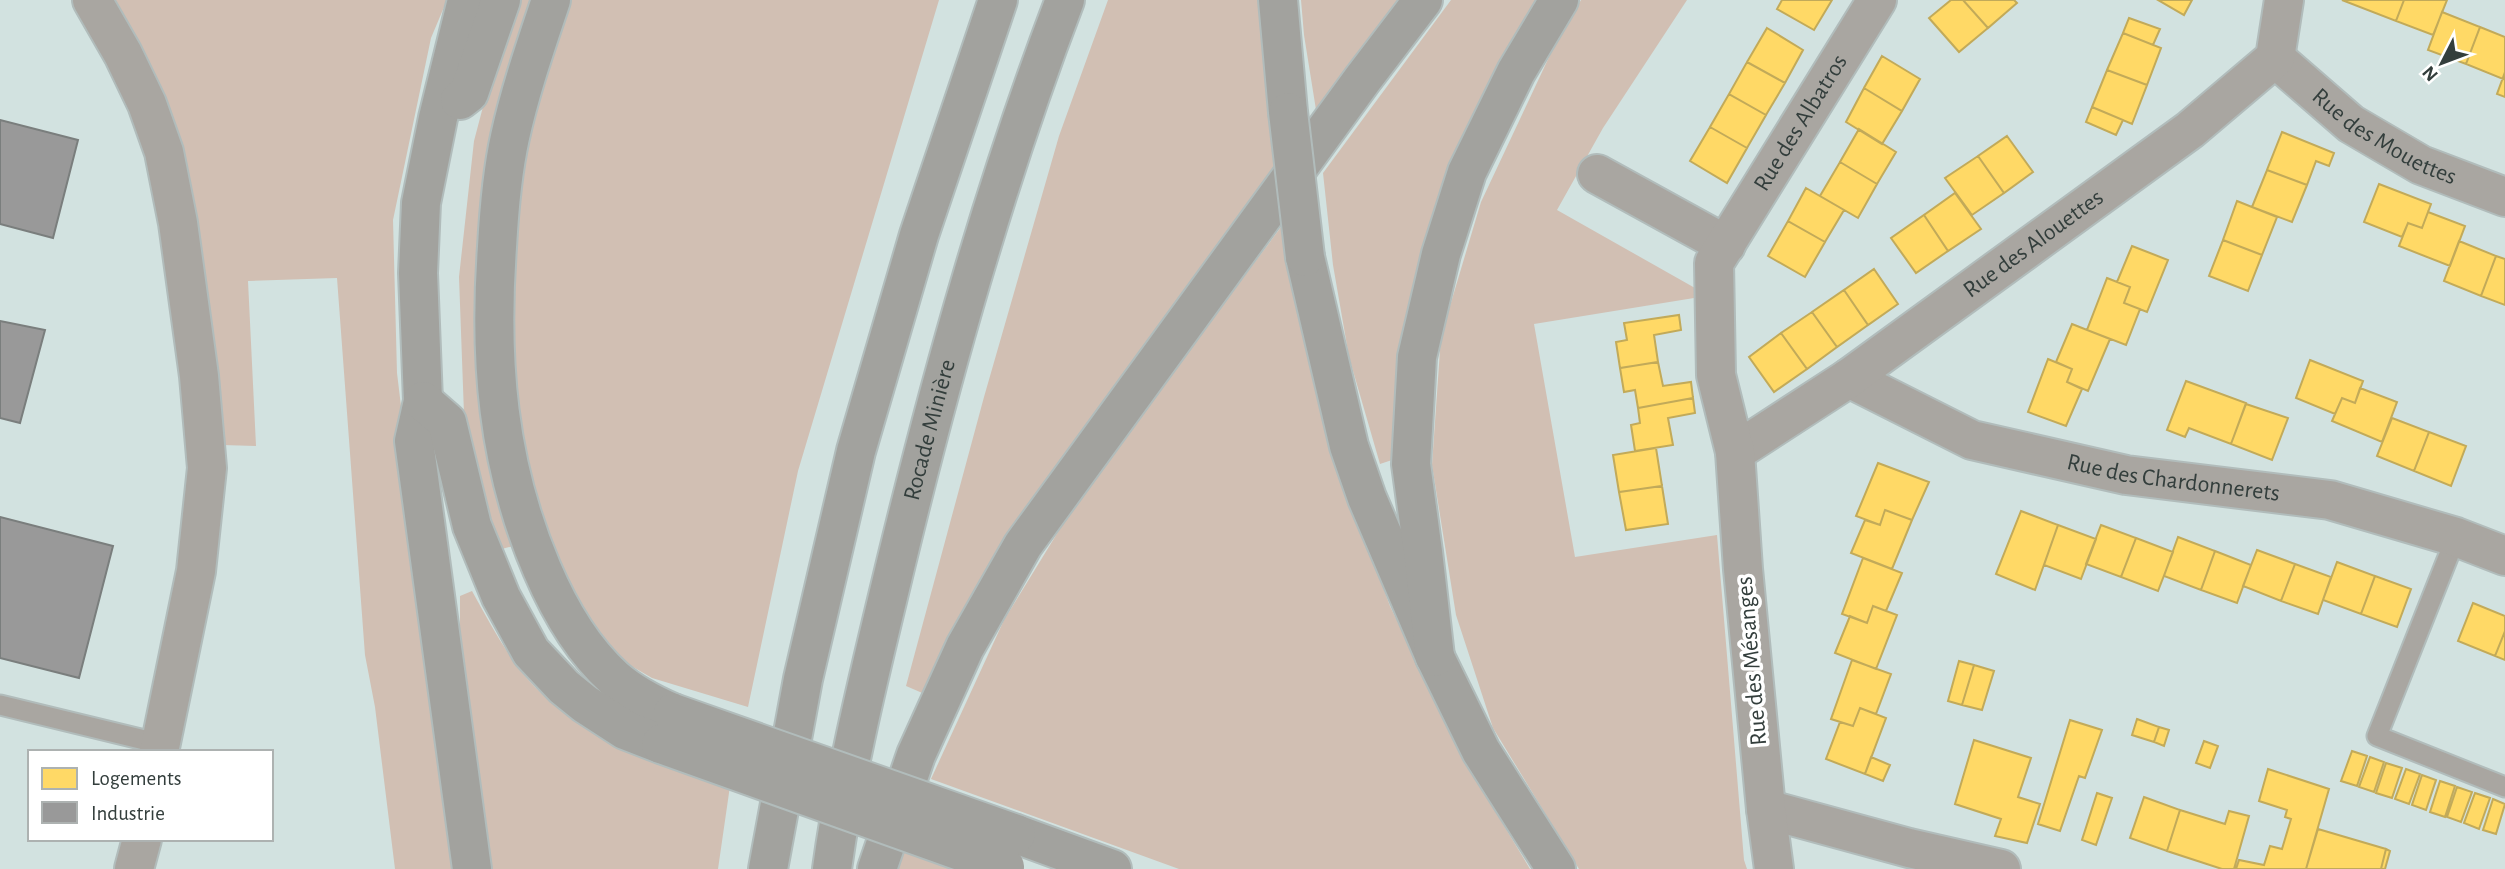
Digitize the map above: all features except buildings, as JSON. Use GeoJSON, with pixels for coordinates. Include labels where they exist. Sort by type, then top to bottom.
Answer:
{"type":"FeatureCollection","features":[{"type":"Feature","properties":{"kind":"highway"},"geometry":{"type":"LineString","coordinates":[[467,0],[438,118],[421,203],[418,273],[423,401],[414,441],[472,869]]}},
{"type":"Feature","properties":{"kind":"highway"},"geometry":{"type":"LineString","coordinates":[[438,118],[468,93],[501,0]]}},
{"type":"Feature","properties":{"kind":"highway"},"geometry":{"type":"LineString","coordinates":[[551,0],[533,53],[510,138],[499,216],[493,349],[500,428],[513,486],[530,540],[554,597],[581,641],[614,678],[643,700],[667,729]]}},
{"type":"Feature","properties":{"kind":"highway"},"geometry":{"type":"LineString","coordinates":[[969,0],[977,58]]}},
{"type":"Feature","properties":{"kind":"highway"},"geometry":{"type":"LineString","coordinates":[[768,869],[803,679],[856,452],[919,235],[998,0]]}},
{"type":"Feature","properties":{"kind":"highway","name":"Rocade Minière"},"geometry":{"type":"LineString","coordinates":[[832,869],[869,674],[918,471],[975,269],[1035,77],[1065,0]]}},
{"type":"Feature","properties":{"kind":"highway"},"geometry":{"type":"LineString","coordinates":[[1279,0],[1288,112],[1305,257],[1349,446],[1367,498],[1435,657],[1481,751],[1556,869]]}},
{"type":"Feature","properties":{"kind":"highway"},"geometry":{"type":"LineString","coordinates":[[877,869],[916,755],[965,647],[1023,545],[1423,0]]}},
{"type":"Feature","properties":{"kind":"highway"},"geometry":{"type":"LineString","coordinates":[[1435,657],[1411,464],[1417,357],[1441,254],[1467,172],[1516,72],[1559,0]]}},
{"type":"Feature","properties":{"kind":"highway"},"geometry":{"type":"LineString","coordinates":[[423,401],[447,422],[472,526],[501,597],[531,652],[584,704],[625,730],[667,729],[1010,857],[1112,869]]}},
{"type":"Feature","properties":{"kind":"street"},"geometry":{"type":"LineString","coordinates":[[92,0],[123,54],[147,104],[164,152],[199,376],[207,468],[196,571],[160,748]]}},
{"type":"Feature","properties":{"kind":"street","name":"Rue des Albatros"},"geometry":{"type":"LineString","coordinates":[[1735,452],[1716,375],[1714,263],[1877,0]]}},
{"type":"Feature","properties":{"kind":"street"},"geometry":{"type":"LineString","coordinates":[[2275,58],[2284,0]]}},
{"type":"Feature","properties":{"kind":"street","name":"Rue des Mouettes"},"geometry":{"type":"LineString","coordinates":[[2275,58],[2351,124],[2421,165],[2505,197]]}},
{"type":"Feature","properties":{"kind":"street","name":"Rue des Alouettes"},"geometry":{"type":"LineString","coordinates":[[1735,452],[1849,378],[2190,130],[2275,58]]}},
{"type":"Feature","properties":{"kind":"street"},"geometry":{"type":"LineString","coordinates":[[1597,174],[1726,246]]}},
{"type":"Feature","properties":{"kind":"street","name":"Rue des Chardonnerets"},"geometry":{"type":"LineString","coordinates":[[1849,378],[1972,440],[2126,475],[2330,500],[2456,537],[2505,556]]}},
{"type":"Feature","properties":{"kind":"street","name":"Rue des Mésanges"},"geometry":{"type":"LineString","coordinates":[[1735,452],[1743,569],[1774,869]]}},
{"type":"Feature","properties":{"kind":"street"},"geometry":{"type":"LineString","coordinates":[[1766,809],[1909,848],[2001,869]]}},
{"type":"Feature","properties":{"kind":"street"},"geometry":{"type":"LineString","coordinates":[[134,869],[141,841]]}},
{"type":"Feature","properties":{"kind":"lane"},"geometry":{"type":"LineString","coordinates":[[2456,537],[2376,736],[2505,787]]}},
{"type":"Feature","properties":{"kind":"lane"},"geometry":{"type":"LineString","coordinates":[[0,705],[160,748]]}},
{"type":"Feature","properties":{"kind":"shaded area"},"geometry":{"type":"Polygon","coordinates":[[[110,0],[447,0],[431,38],[393,220],[397,373],[457,869],[395,869],[375,707],[365,655],[337,278],[248,281],[256,446],[222,445],[110,0]]]}},
{"type":"Feature","properties":{"kind":"shaded area"},"geometry":{"type":"Polygon","coordinates":[[[515,0],[535,0],[495,144],[517,545],[502,549],[485,501],[464,414],[459,277],[474,141],[505,23],[515,0]]]}},
{"type":"Feature","properties":{"kind":"shaded area"},"geometry":{"type":"Polygon","coordinates":[[[569,0],[939,0],[798,471],[748,707],[652,678],[621,660],[603,641],[580,604],[547,534],[526,478],[512,401],[511,280],[523,145],[569,0]]]}},
{"type":"Feature","properties":{"kind":"shaded area"},"geometry":{"type":"Polygon","coordinates":[[[1108,0],[1263,0],[1281,162],[927,695],[906,686],[984,397],[1059,136],[1108,0]]]}},
{"type":"Feature","properties":{"kind":"shaded area"},"geometry":{"type":"Polygon","coordinates":[[[1301,0],[1404,0],[1317,116],[1304,35],[1301,0]]]}},
{"type":"Feature","properties":{"kind":"shaded area"},"geometry":{"type":"Polygon","coordinates":[[[1451,0],[1544,0],[1508,62],[1395,459],[1380,464],[1349,357],[1333,265],[1323,173],[1451,0]]]}},
{"type":"Feature","properties":{"kind":"shaded area"},"geometry":{"type":"Polygon","coordinates":[[[1581,0],[1687,0],[1603,128],[1557,210],[1695,288],[1694,298],[1534,324],[1575,557],[1717,535],[1744,860],[1747,869],[1579,869],[1493,728],[1456,615],[1432,465],[1441,336],[1481,202],[1550,55],[1581,0]]]}},
{"type":"Feature","properties":{"kind":"shaded area"},"geometry":{"type":"Polygon","coordinates":[[[1287,219],[1332,452],[1390,606],[1462,756],[1530,869],[1179,869],[931,779],[1004,620],[1077,501],[1287,219]]]}},
{"type":"Feature","properties":{"kind":"shaded area"},"geometry":{"type":"Polygon","coordinates":[[[472,591],[520,670],[564,711],[616,742],[730,786],[718,869],[487,869],[460,645],[460,596],[472,591]]]}},
{"type":"Feature","properties":{"kind":"shaded area"},"geometry":{"type":"Polygon","coordinates":[[[904,846],[972,869],[898,869],[904,846]]]}}]}
